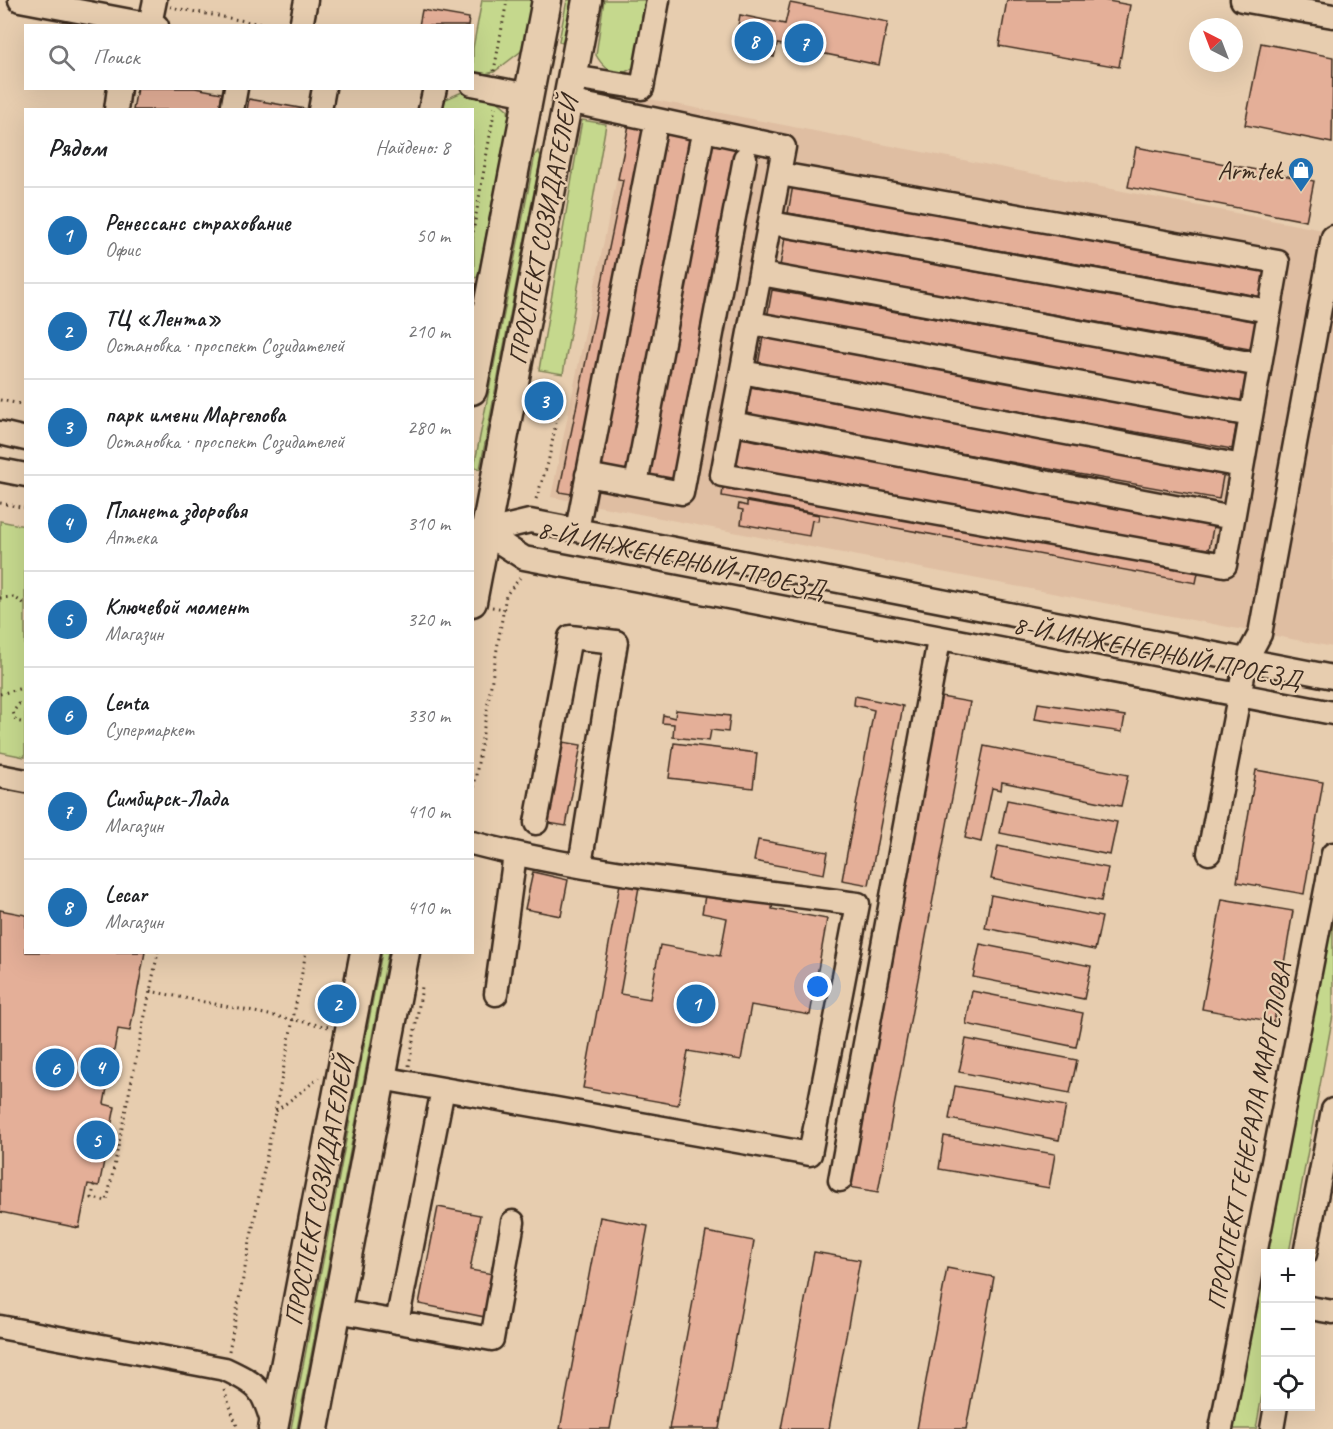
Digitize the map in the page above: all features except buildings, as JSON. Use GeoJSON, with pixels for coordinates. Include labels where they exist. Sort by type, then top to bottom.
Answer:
{"type":"FeatureCollection","features":[{"type":"Feature","properties":{"kind":"main road","name":"ПРОСПЕКТ СОЗИДАТЕЛЕЙ"},"geometry":{"type":"LineString","coordinates":[[474,374],[480,300],[529,95],[547,0]]}},
{"type":"Feature","properties":{"kind":"main road","name":"ПРОСПЕКТ СОЗИДАТЕЛЕЙ"},"geometry":{"type":"LineString","coordinates":[[482,605],[478,531],[587,0]]}},
{"type":"Feature","properties":{"kind":"main road"},"geometry":{"type":"LineString","coordinates":[[529,95],[570,89]]}},
{"type":"Feature","properties":{"kind":"main road","name":"ПРОСПЕКТ СОЗИДАТЕЛЕЙ"},"geometry":{"type":"LineString","coordinates":[[274,1428],[365,954]]}},
{"type":"Feature","properties":{"kind":"main road","name":"ПРОСПЕКТ СОЗИДАТЕЛЕЙ"},"geometry":{"type":"LineString","coordinates":[[314,1429],[337,1311],[394,1080],[405,954]]}},
{"type":"Feature","properties":{"kind":"street"},"geometry":{"type":"LineString","coordinates":[[20,0],[146,17]]}},
{"type":"Feature","properties":{"kind":"street"},"geometry":{"type":"LineString","coordinates":[[301,24],[306,0]]}},
{"type":"Feature","properties":{"kind":"street"},"geometry":{"type":"LineString","coordinates":[[570,89],[642,88],[658,0]]}},
{"type":"Feature","properties":{"kind":"street"},"geometry":{"type":"LineString","coordinates":[[1242,0],[1333,16]]}},
{"type":"Feature","properties":{"kind":"street"},"geometry":{"type":"LineString","coordinates":[[487,87],[529,95]]}},
{"type":"Feature","properties":{"kind":"street"},"geometry":{"type":"LineString","coordinates":[[570,89],[784,147],[722,474],[1225,566],[1278,262],[780,174]]}},
{"type":"Feature","properties":{"kind":"street"},"geometry":{"type":"LineString","coordinates":[[116,108],[119,90]]}},
{"type":"Feature","properties":{"kind":"street"},"geometry":{"type":"LineString","coordinates":[[232,108],[236,90]]}},
{"type":"Feature","properties":{"kind":"street"},"geometry":{"type":"LineString","coordinates":[[320,108],[324,90]]}},
{"type":"Feature","properties":{"kind":"street"},"geometry":{"type":"LineString","coordinates":[[430,108],[435,90]]}},
{"type":"Feature","properties":{"kind":"street"},"geometry":{"type":"LineString","coordinates":[[577,530],[654,134]]}},
{"type":"Feature","properties":{"kind":"street"},"geometry":{"type":"LineString","coordinates":[[636,484],[701,143]]}},
{"type":"Feature","properties":{"kind":"street"},"geometry":{"type":"LineString","coordinates":[[587,475],[682,493],[745,158]]}},
{"type":"Feature","properties":{"kind":"street"},"geometry":{"type":"LineString","coordinates":[[771,223],[1269,311]]}},
{"type":"Feature","properties":{"kind":"street"},"geometry":{"type":"LineString","coordinates":[[1209,853],[1246,660],[1260,634],[1333,237]]}},
{"type":"Feature","properties":{"kind":"street"},"geometry":{"type":"LineString","coordinates":[[761,274],[1260,365]]}},
{"type":"Feature","properties":{"kind":"street"},"geometry":{"type":"LineString","coordinates":[[752,322],[1251,415]]}},
{"type":"Feature","properties":{"kind":"street"},"geometry":{"type":"LineString","coordinates":[[742,372],[1242,466]]}},
{"type":"Feature","properties":{"kind":"street"},"geometry":{"type":"LineString","coordinates":[[732,423],[1233,518]]}},
{"type":"Feature","properties":{"kind":"street"},"geometry":{"type":"LineString","coordinates":[[0,434],[24,439]]}},
{"type":"Feature","properties":{"kind":"street"},"geometry":{"type":"LineString","coordinates":[[0,470],[24,475]]}},
{"type":"Feature","properties":{"kind":"street","name":"8-Й ИНЖЕНЕРНЫЙ ПРОЕЗД"},"geometry":{"type":"LineString","coordinates":[[478,531],[530,521],[1333,677]]}},
{"type":"Feature","properties":{"kind":"street","name":"8-Й ИНЖЕНЕРНЫЙ ПРОЕЗД"},"geometry":{"type":"LineString","coordinates":[[478,531],[524,558],[939,640],[1333,713]]}},
{"type":"Feature","properties":{"kind":"street"},"geometry":{"type":"LineString","coordinates":[[536,823],[570,637],[616,642],[580,865]]}},
{"type":"Feature","properties":{"kind":"street"},"geometry":{"type":"LineString","coordinates":[[840,1180],[939,640]]}},
{"type":"Feature","properties":{"kind":"street"},"geometry":{"type":"LineString","coordinates":[[0,776],[24,781]]}},
{"type":"Feature","properties":{"kind":"street"},"geometry":{"type":"LineString","coordinates":[[394,1080],[810,1154],[858,904],[580,865],[515,854],[474,844]]}},
{"type":"Feature","properties":{"kind":"street"},"geometry":{"type":"LineString","coordinates":[[496,994],[515,854]]}},
{"type":"Feature","properties":{"kind":"street","name":"ПРОСПЕКТ ГЕНЕРАЛА МАРГЕЛОВА"},"geometry":{"type":"LineString","coordinates":[[1221,1429],[1253,1301],[1333,854]]}},
{"type":"Feature","properties":{"kind":"street"},"geometry":{"type":"LineString","coordinates":[[397,1322],[443,1089]]}},
{"type":"Feature","properties":{"kind":"street"},"geometry":{"type":"LineString","coordinates":[[1306,1249],[1333,1110]]}},
{"type":"Feature","properties":{"kind":"street"},"geometry":{"type":"LineString","coordinates":[[337,1311],[492,1339],[513,1222]]}},
{"type":"Feature","properties":{"kind":"street"},"geometry":{"type":"LineString","coordinates":[[1315,1309],[1333,1312]]}},
{"type":"Feature","properties":{"kind":"street"},"geometry":{"type":"LineString","coordinates":[[0,1327],[225,1370],[253,1382],[266,1400],[274,1428]]}},
{"type":"Feature","properties":{"kind":"street"},"geometry":{"type":"LineString","coordinates":[[1272,1429],[1275,1411]]}},
{"type":"Feature","properties":{"kind":"path"},"geometry":{"type":"LineString","coordinates":[[474,218],[487,87],[507,0]]}},
{"type":"Feature","properties":{"kind":"path"},"geometry":{"type":"LineString","coordinates":[[146,17],[243,24]]}},
{"type":"Feature","properties":{"kind":"path"},"geometry":{"type":"LineString","coordinates":[[536,499],[548,462],[561,398],[546,393],[544,401]]}},
{"type":"Feature","properties":{"kind":"path"},"geometry":{"type":"LineString","coordinates":[[0,400],[24,405]]}},
{"type":"Feature","properties":{"kind":"path"},"geometry":{"type":"LineString","coordinates":[[0,503],[24,508]]}},
{"type":"Feature","properties":{"kind":"path"},"geometry":{"type":"LineString","coordinates":[[474,788],[506,595],[520,578]]}},
{"type":"Feature","properties":{"kind":"path"},"geometry":{"type":"LineString","coordinates":[[0,598],[14,597],[24,604]]}},
{"type":"Feature","properties":{"kind":"path"},"geometry":{"type":"LineString","coordinates":[[482,605],[505,609]]}},
{"type":"Feature","properties":{"kind":"path"},"geometry":{"type":"LineString","coordinates":[[0,694],[24,688]]}},
{"type":"Feature","properties":{"kind":"path"},"geometry":{"type":"LineString","coordinates":[[24,704],[19,704],[13,712],[16,721],[24,723]]}},
{"type":"Feature","properties":{"kind":"path"},"geometry":{"type":"LineString","coordinates":[[94,1185],[92,1198],[107,1201],[158,954]]}},
{"type":"Feature","properties":{"kind":"path"},"geometry":{"type":"LineString","coordinates":[[238,1429],[223,1388],[225,1370],[306,954]]}},
{"type":"Feature","properties":{"kind":"path"},"geometry":{"type":"LineString","coordinates":[[394,1080],[422,982]]}},
{"type":"Feature","properties":{"kind":"path"},"geometry":{"type":"LineString","coordinates":[[150,991],[333,1028]]}},
{"type":"Feature","properties":{"kind":"path"},"geometry":{"type":"LineString","coordinates":[[275,1112],[326,1072]]}},
{"type":"Feature","properties":{"kind":"shaded area"},"geometry":{"type":"Polygon","coordinates":[[[634,96],[1333,232],[1333,647],[551,497],[634,96]]]}},
{"type":"Feature","properties":{"kind":"green space"},"geometry":{"type":"Polygon","coordinates":[[[482,0],[534,0],[524,49],[494,72],[474,77],[474,43],[482,0]]]}},
{"type":"Feature","properties":{"kind":"green space"},"geometry":{"type":"Polygon","coordinates":[[[567,0],[573,0],[562,43],[559,41],[567,0]]]}},
{"type":"Feature","properties":{"kind":"green space"},"geometry":{"type":"Polygon","coordinates":[[[604,0],[653,0],[648,33],[641,57],[627,71],[617,72],[607,69],[596,55],[604,0]]]}},
{"type":"Feature","properties":{"kind":"green space"},"geometry":{"type":"Polygon","coordinates":[[[462,92],[495,99],[508,110],[509,118],[478,277],[474,278],[474,108],[441,108],[446,99],[462,92]]]}},
{"type":"Feature","properties":{"kind":"green space"},"geometry":{"type":"Polygon","coordinates":[[[582,120],[606,124],[563,374],[539,370],[582,120]]]}},
{"type":"Feature","properties":{"kind":"green space"},"geometry":{"type":"Polygon","coordinates":[[[538,151],[541,156],[480,469],[474,467],[535,155],[538,151]]]}},
{"type":"Feature","properties":{"kind":"green space"},"geometry":{"type":"Polygon","coordinates":[[[0,521],[24,526],[24,757],[0,752],[0,521]]]}},
{"type":"Feature","properties":{"kind":"green space"},"geometry":{"type":"Polygon","coordinates":[[[1333,917],[1333,1015],[1290,1249],[1267,1249],[1333,917]]]}},
{"type":"Feature","properties":{"kind":"green space"},"geometry":{"type":"Polygon","coordinates":[[[382,954],[388,954],[297,1429],[291,1429],[382,954]]]}},
{"type":"Feature","properties":{"kind":"green space"},"geometry":{"type":"Polygon","coordinates":[[[1261,1276],[1261,1401],[1256,1429],[1231,1429],[1261,1276]]]}},
{"type":"Feature","properties":{"kind":"place","name":"Lecar"},"geometry":{"type":"Point","coordinates":[754,41]}},
{"type":"Feature","properties":{"kind":"place","name":"Симбирск-Лада"},"geometry":{"type":"Point","coordinates":[804,43]}},
{"type":"Feature","properties":{"kind":"place","name":"Armtek"},"geometry":{"type":"Point","coordinates":[1301,193]}},
{"type":"Feature","properties":{"kind":"place","name":"парк имени Маргелова"},"geometry":{"type":"Point","coordinates":[544,401]}},
{"type":"Feature","properties":{"kind":"place","name":"ТЦ «Лента»"},"geometry":{"type":"Point","coordinates":[337,1004]}},
{"type":"Feature","properties":{"kind":"place","name":"Ренессанс страхование"},"geometry":{"type":"Point","coordinates":[696,1004]}},
{"type":"Feature","properties":{"kind":"place","name":"Планета здоровья"},"geometry":{"type":"Point","coordinates":[100,1067]}},
{"type":"Feature","properties":{"kind":"place","name":"Lenta"},"geometry":{"type":"Point","coordinates":[55,1068]}},
{"type":"Feature","properties":{"kind":"place","name":"Ключевой момент"},"geometry":{"type":"Point","coordinates":[96,1140]}}]}
